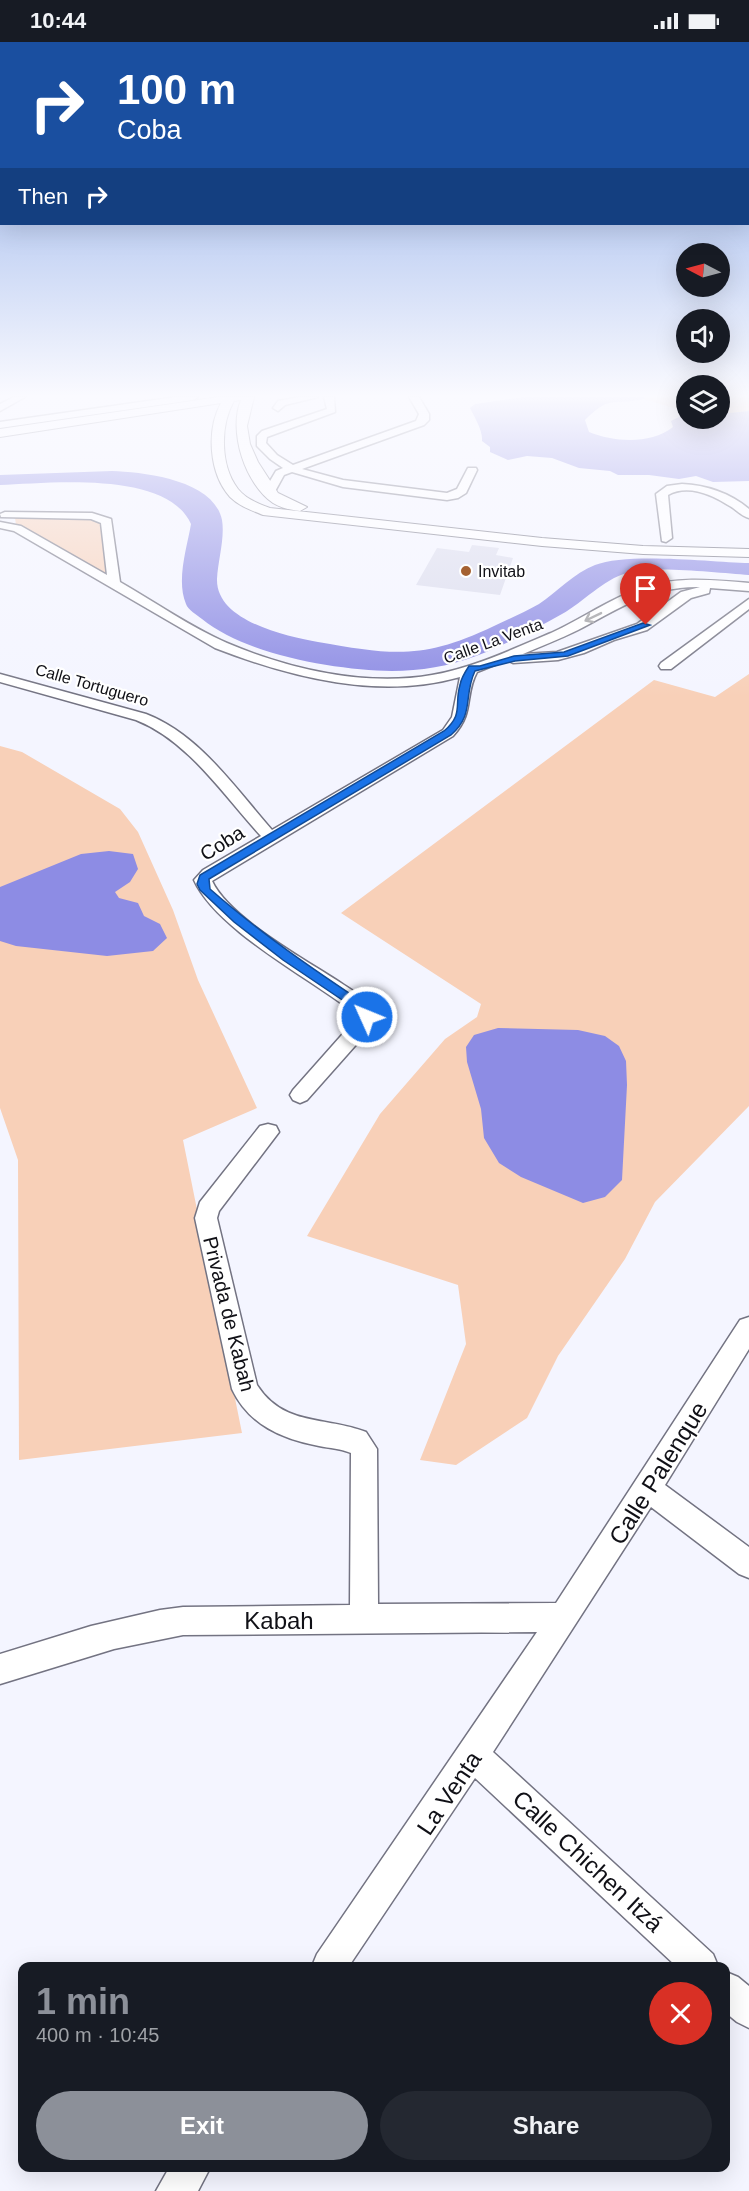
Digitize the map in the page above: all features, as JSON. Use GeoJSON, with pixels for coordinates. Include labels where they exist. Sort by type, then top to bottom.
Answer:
{"type":"FeatureCollection","features":[{"type":"Feature","properties":{"kind":"street"},"geometry":{"type":"LineString","coordinates":[[241,497],[253,507],[284,515],[414,523],[592,541],[749,553]]}},
{"type":"Feature","properties":{"kind":"street"},"geometry":{"type":"LineString","coordinates":[[275,497],[282,503],[294,506],[414,523]]}},
{"type":"Feature","properties":{"kind":"street"},"geometry":{"type":"LineString","coordinates":[[662,497],[666,538]]}},
{"type":"Feature","properties":{"kind":"street"},"geometry":{"type":"LineString","coordinates":[[723,497],[749,515]]}},
{"type":"Feature","properties":{"kind":"street","name":"Calle La Venta"},"geometry":{"type":"LineString","coordinates":[[2,518],[87,516],[106,521],[114,584]]}},
{"type":"Feature","properties":{"kind":"street","name":"Calle La Venta"},"geometry":{"type":"LineString","coordinates":[[2,518],[220,645],[240,653],[321,675],[360,681],[397,683],[433,679],[472,668],[568,629],[643,593],[661,587],[698,584],[749,588]]}},
{"type":"Feature","properties":{"kind":"street"},"geometry":{"type":"LineString","coordinates":[[0,538],[22,531]]}},
{"type":"Feature","properties":{"kind":"street"},"geometry":{"type":"LineString","coordinates":[[592,541],[666,538],[749,542]]}},
{"type":"Feature","properties":{"kind":"street"},"geometry":{"type":"LineString","coordinates":[[472,668],[514,659],[565,654],[642,627],[694,591],[749,588]]}},
{"type":"Feature","properties":{"kind":"street"},"geometry":{"type":"LineString","coordinates":[[666,666],[749,603]]}},
{"type":"Feature","properties":{"kind":"street"},"geometry":{"type":"LineString","coordinates":[[568,629],[594,643]]}},
{"type":"Feature","properties":{"kind":"street","name":"Coba"},"geometry":{"type":"LineString","coordinates":[[300,1095],[363,1024],[368,1014],[366,1010],[287,957],[238,920],[203,887],[203,880],[208,874],[448,733],[463,712],[464,686],[472,668]]}},
{"type":"Feature","properties":{"kind":"street","name":"Calle Tortuguero"},"geometry":{"type":"LineString","coordinates":[[0,678],[141,717],[161,725],[186,742],[270,837]]}},
{"type":"Feature","properties":{"kind":"street","name":"Privada de Kabah"},"geometry":{"type":"LineString","coordinates":[[268,1132],[208,1208],[206,1218],[245,1389],[251,1401],[261,1412],[283,1424],[357,1441],[364,1449],[364,1619]]}},
{"type":"Feature","properties":{"kind":"street","name":"Calle Palenque"},"geometry":{"type":"LineString","coordinates":[[565,1617],[649,1489],[749,1328]]}},
{"type":"Feature","properties":{"kind":"street"},"geometry":{"type":"LineString","coordinates":[[649,1489],[749,1564]]}},
{"type":"Feature","properties":{"kind":"street","name":"Kabah"},"geometry":{"type":"LineString","coordinates":[[0,1669],[111,1635],[161,1623],[208,1620],[565,1617]]}},
{"type":"Feature","properties":{"kind":"street","name":"La Venta"},"geometry":{"type":"LineString","coordinates":[[332,1962],[474,1756],[565,1617]]}},
{"type":"Feature","properties":{"kind":"street","name":"Calle Chichen Itzá"},"geometry":{"type":"LineString","coordinates":[[474,1756],[697,1962]]}},
{"type":"Feature","properties":{"kind":"street"},"geometry":{"type":"LineString","coordinates":[[730,1993],[749,2010]]}},
{"type":"Feature","properties":{"kind":"street"},"geometry":{"type":"LineString","coordinates":[[175,2191],[189,2172]]}},
{"type":"Feature","properties":{"kind":"shaded area"},"geometry":{"type":"Polygon","coordinates":[[[162,497],[207,497],[216,506],[223,527],[217,579],[220,594],[228,606],[240,616],[289,636],[367,650],[408,652],[447,645],[469,637],[528,610],[580,573],[609,561],[648,558],[749,563],[749,575],[669,570],[627,573],[601,586],[552,620],[466,660],[413,670],[345,668],[292,658],[242,642],[220,632],[189,608],[183,595],[182,574],[191,524],[178,507],[162,497]]]}},
{"type":"Feature","properties":{"kind":"shaded area"},"geometry":{"type":"Polygon","coordinates":[[[20,515],[100,518],[114,584],[16,525],[15,518],[20,515]]]}},
{"type":"Feature","properties":{"kind":"shaded area"},"geometry":{"type":"Polygon","coordinates":[[[749,674],[749,1106],[655,1202],[625,1259],[558,1356],[527,1418],[456,1465],[420,1460],[466,1344],[458,1285],[307,1236],[380,1114],[445,1039],[477,1017],[481,1004],[341,913],[654,680],[715,697],[749,674]]]}},
{"type":"Feature","properties":{"kind":"shaded area"},"geometry":{"type":"Polygon","coordinates":[[[0,746],[22,752],[120,809],[138,832],[173,910],[198,980],[257,1108],[183,1140],[242,1433],[19,1460],[18,1160],[0,1108],[0,746]]]}},
{"type":"Feature","properties":{"kind":"shaded area"},"geometry":{"type":"Polygon","coordinates":[[[109,851],[133,854],[138,869],[130,882],[115,892],[119,898],[138,903],[144,916],[160,924],[167,938],[153,951],[107,956],[16,946],[0,941],[0,887],[81,854],[109,851]]]}},
{"type":"Feature","properties":{"kind":"shaded area"},"geometry":{"type":"Polygon","coordinates":[[[498,1028],[578,1030],[605,1036],[619,1046],[626,1061],[627,1085],[622,1180],[605,1197],[583,1203],[521,1177],[499,1163],[484,1138],[481,1109],[467,1062],[466,1047],[474,1035],[498,1028]]]}},
{"type":"Feature","properties":{"kind":"building","name":"Invitab"},"geometry":{"type":"Polygon","coordinates":[[[472,545],[499,548],[496,555],[513,558],[500,595],[416,585],[437,548],[469,552],[472,545]]]}},
{"type":"Feature","properties":{"kind":"place","name":"Invitab"},"geometry":{"type":"Point","coordinates":[466,571]}},
{"type":"Feature","properties":{"kind":"route"},"geometry":{"type":"LineString","coordinates":[[367,1017],[366,1010],[287,957],[238,920],[203,887],[204,878],[448,733],[463,712],[466,676],[472,668],[514,659],[558,656],[646,625]]}}]}
